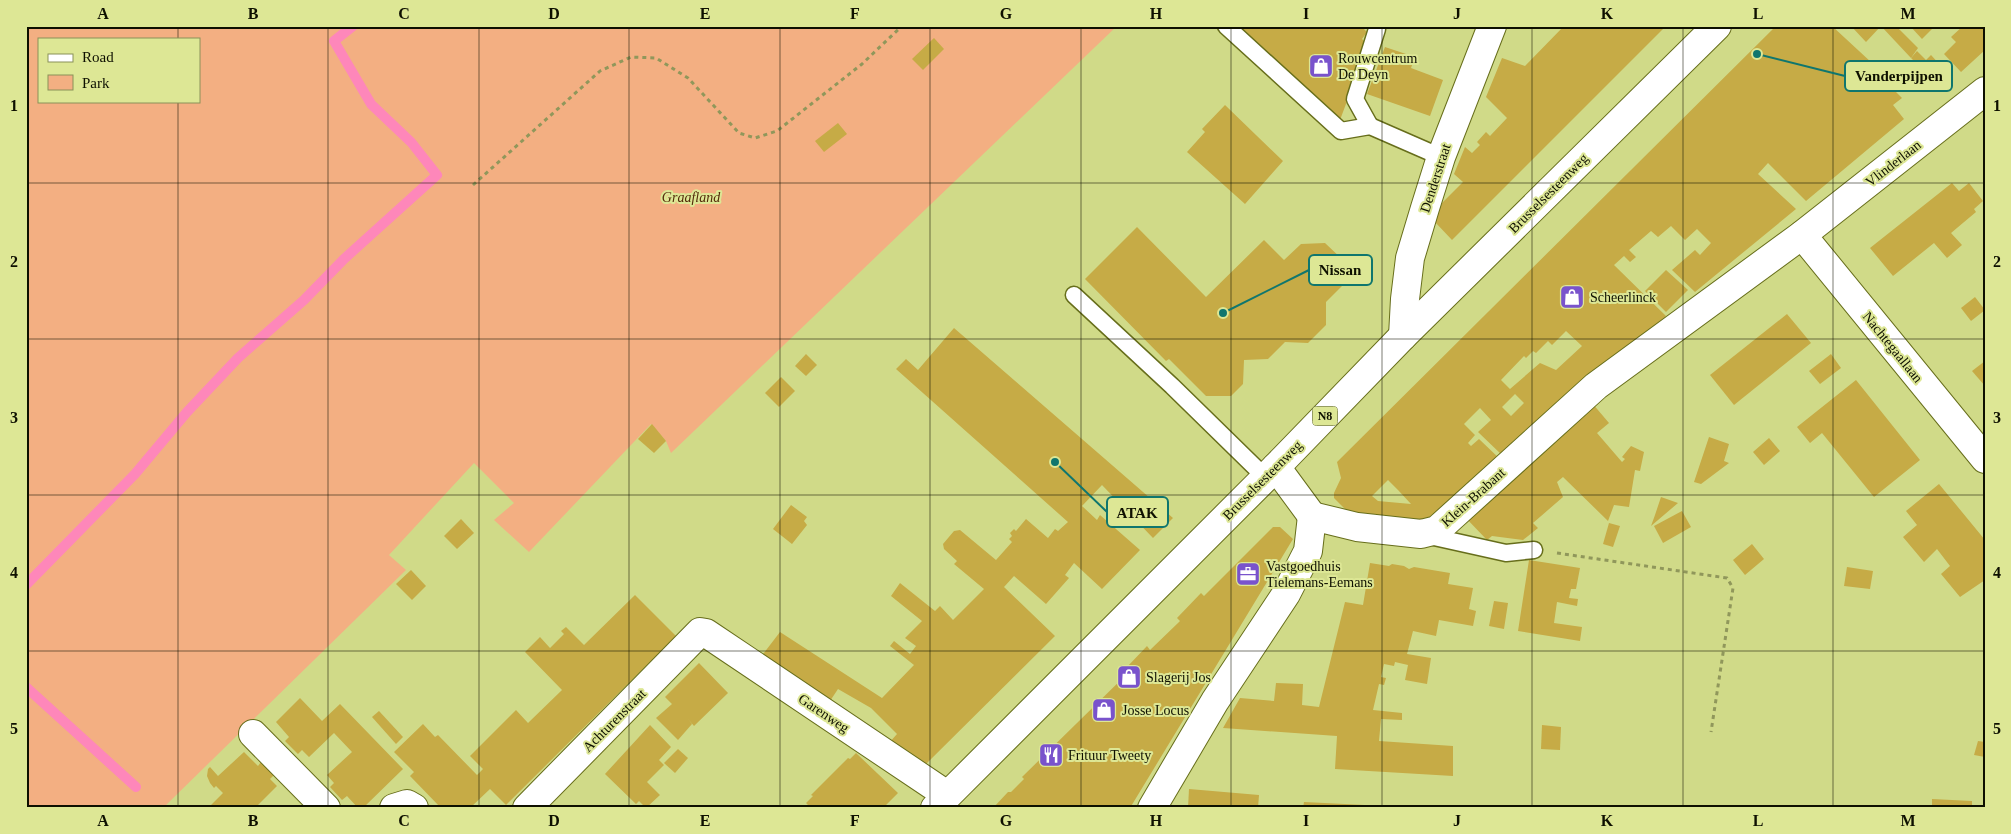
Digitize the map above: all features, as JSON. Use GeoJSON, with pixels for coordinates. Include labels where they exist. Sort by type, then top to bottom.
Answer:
{"type":"FeatureCollection","features":[{"type":"Feature","properties":{"kind":"street","name":"Denderstraat"},"geometry":{"type":"LineString","coordinates":[[1403,336],[1410,258],[1441,157],[1492,26]]}},
{"type":"Feature","properties":{"kind":"street","name":"Brusselsesteenweg"},"geometry":{"type":"LineString","coordinates":[[941,802],[1271,472],[1403,336],[1717,26]]}},
{"type":"Feature","properties":{"kind":"street","name":"Vlinderlaan"},"geometry":{"type":"LineString","coordinates":[[1802,235],[1985,91]]}},
{"type":"Feature","properties":{"kind":"street","name":"Nachtegaallaan"},"geometry":{"type":"LineString","coordinates":[[1802,235],[1985,459]]}},
{"type":"Feature","properties":{"kind":"street","name":"Klein-Brabant"},"geometry":{"type":"LineString","coordinates":[[1421,534],[1436,530],[1455,514],[1596,386],[1802,235]]}},
{"type":"Feature","properties":{"kind":"street"},"geometry":{"type":"LineString","coordinates":[[1271,472],[1312,516],[1357,527],[1421,534]]}},
{"type":"Feature","properties":{"kind":"street"},"geometry":{"type":"LineString","coordinates":[[1152,808],[1215,701],[1286,594],[1308,551],[1312,516]]}},
{"type":"Feature","properties":{"kind":"street","name":"Garenweg"},"geometry":{"type":"LineString","coordinates":[[700,632],[706,633],[941,802]]}},
{"type":"Feature","properties":{"kind":"street","name":"Achturenstraat"},"geometry":{"type":"LineString","coordinates":[[537,804],[700,632]]}},
{"type":"Feature","properties":{"kind":"street"},"geometry":{"type":"LineString","coordinates":[[253,734],[326,808]]}},
{"type":"Feature","properties":{"kind":"street"},"geometry":{"type":"LineString","coordinates":[[394,808],[407,804],[414,808]]}},
{"type":"Feature","properties":{"kind":"lane"},"geometry":{"type":"LineString","coordinates":[[1226,26],[1341,131],[1370,126],[1441,157]]}},
{"type":"Feature","properties":{"kind":"lane"},"geometry":{"type":"LineString","coordinates":[[1370,126],[1355,99],[1377,29],[1376,26]]}},
{"type":"Feature","properties":{"kind":"lane"},"geometry":{"type":"LineString","coordinates":[[1074,295],[1172,386],[1271,472]]}},
{"type":"Feature","properties":{"kind":"lane"},"geometry":{"type":"LineString","coordinates":[[1421,534],[1506,553],[1534,550]]}},
{"type":"Feature","properties":{"kind":"path"},"geometry":{"type":"LineString","coordinates":[[474,185],[600,71],[631,56],[656,58],[688,78],[739,133],[755,138],[777,131],[862,64],[902,26]]}},
{"type":"Feature","properties":{"kind":"path"},"geometry":{"type":"LineString","coordinates":[[1534,550],[1726,578],[1733,588],[1711,732]]}},
{"type":"Feature","properties":{"kind":"green space","name":"Graafland"},"geometry":{"type":"Polygon","coordinates":[[[26,26],[1117,26],[671,453],[666,441],[651,424],[529,552],[494,520],[514,503],[474,463],[389,555],[406,570],[163,808],[26,808],[26,26]]]}},
{"type":"Feature","properties":{"kind":"building","name":"Rouwcentrum De Deyn"},"geometry":{"type":"Polygon","coordinates":[[[1237,26],[1361,26],[1367,32],[1362,39],[1368,45],[1340,120],[1237,26]]]}},
{"type":"Feature","properties":{"kind":"building"},"geometry":{"type":"Polygon","coordinates":[[[1564,26],[1666,26],[1452,240],[1435,222],[1442,203],[1463,182],[1454,174],[1465,147],[1472,153],[1480,145],[1477,142],[1486,132],[1490,136],[1507,118],[1486,97],[1502,58],[1525,66],[1564,26]]]}},
{"type":"Feature","properties":{"kind":"building"},"geometry":{"type":"Polygon","coordinates":[[[1776,26],[1832,26],[1872,63],[1870,66],[1902,98],[1893,105],[1904,119],[1806,201],[1768,163],[1758,174],[1796,209],[1695,292],[1672,270],[1695,250],[1700,255],[1711,243],[1697,229],[1685,240],[1671,226],[1658,237],[1651,231],[1629,250],[1636,257],[1630,262],[1624,256],[1614,265],[1666,316],[1503,456],[1478,432],[1491,420],[1480,408],[1464,424],[1475,435],[1468,443],[1471,446],[1479,439],[1501,460],[1430,521],[1354,518],[1334,498],[1334,493],[1341,478],[1337,462],[1776,26]],[[1566,331],[1552,345],[1548,341],[1536,353],[1533,351],[1526,358],[1524,356],[1501,380],[1510,389],[1540,363],[1556,370],[1582,346],[1566,331]],[[1515,394],[1502,407],[1511,416],[1524,403],[1515,394]],[[1388,480],[1372,496],[1378,501],[1411,504],[1388,480]]]}},
{"type":"Feature","properties":{"kind":"building"},"geometry":{"type":"Polygon","coordinates":[[[1851,26],[1881,26],[1866,42],[1851,26]]]}},
{"type":"Feature","properties":{"kind":"building"},"geometry":{"type":"Polygon","coordinates":[[[1881,26],[1898,26],[1918,48],[1911,58],[1881,26]]]}},
{"type":"Feature","properties":{"kind":"building"},"geometry":{"type":"Polygon","coordinates":[[[1910,26],[1935,26],[1922,39],[1910,26]]]}},
{"type":"Feature","properties":{"kind":"building"},"geometry":{"type":"Polygon","coordinates":[[[1963,26],[1985,26],[1985,50],[1961,72],[1944,54],[1956,42],[1951,37],[1963,26]]]}},
{"type":"Feature","properties":{"kind":"building"},"geometry":{"type":"Polygon","coordinates":[[[934,38],[944,49],[923,70],[912,59],[934,38]]]}},
{"type":"Feature","properties":{"kind":"building"},"geometry":{"type":"Polygon","coordinates":[[[1385,47],[1415,57],[1411,68],[1443,80],[1430,116],[1367,94],[1385,47]]]}},
{"type":"Feature","properties":{"kind":"building"},"geometry":{"type":"Polygon","coordinates":[[[1917,51],[1926,60],[1931,55],[1952,78],[1941,88],[1911,58],[1917,51]]]}},
{"type":"Feature","properties":{"kind":"building"},"geometry":{"type":"Polygon","coordinates":[[[1225,105],[1283,161],[1245,204],[1187,152],[1205,132],[1202,129],[1225,105]]]}},
{"type":"Feature","properties":{"kind":"building"},"geometry":{"type":"Polygon","coordinates":[[[838,123],[847,134],[824,152],[815,141],[838,123]]]}},
{"type":"Feature","properties":{"kind":"building"},"geometry":{"type":"Polygon","coordinates":[[[1952,183],[1959,191],[1969,183],[1983,201],[1974,209],[1976,212],[1951,233],[1962,245],[1947,258],[1934,243],[1893,276],[1870,248],[1952,183]]]}},
{"type":"Feature","properties":{"kind":"building"},"geometry":{"type":"Polygon","coordinates":[[[1137,227],[1206,297],[1264,240],[1284,260],[1301,244],[1325,243],[1343,260],[1343,285],[1326,302],[1326,325],[1308,343],[1285,342],[1268,359],[1244,360],[1243,384],[1231,396],[1206,396],[1169,359],[1166,361],[1085,279],[1137,227]]]}},
{"type":"Feature","properties":{"kind":"building"},"geometry":{"type":"Polygon","coordinates":[[[1666,270],[1688,290],[1666,312],[1645,291],[1666,270]]]}},
{"type":"Feature","properties":{"kind":"building"},"geometry":{"type":"Polygon","coordinates":[[[1975,297],[1985,310],[1971,321],[1961,308],[1975,297]]]}},
{"type":"Feature","properties":{"kind":"building"},"geometry":{"type":"Polygon","coordinates":[[[1787,314],[1811,343],[1734,405],[1710,375],[1787,314]]]}},
{"type":"Feature","properties":{"kind":"building"},"geometry":{"type":"Polygon","coordinates":[[[954,328],[1173,518],[1153,538],[1102,485],[1082,506],[1097,520],[1100,515],[1140,550],[1102,589],[1074,563],[1065,575],[1069,578],[1046,604],[1014,576],[1004,587],[1055,636],[924,766],[889,743],[897,734],[871,708],[838,689],[828,704],[760,658],[780,632],[882,698],[914,665],[890,646],[894,641],[910,654],[916,646],[905,638],[922,621],[891,596],[900,583],[935,611],[940,606],[953,620],[984,589],[954,564],[957,561],[944,549],[943,544],[954,531],[960,530],[996,560],[1012,542],[1009,539],[1012,536],[1010,533],[1014,529],[1016,531],[1026,519],[1048,538],[1055,529],[1058,531],[1068,522],[896,369],[906,359],[918,370],[954,328]]]}},
{"type":"Feature","properties":{"kind":"building"},"geometry":{"type":"Polygon","coordinates":[[[806,354],[817,365],[806,376],[795,366],[806,354]]]}},
{"type":"Feature","properties":{"kind":"building"},"geometry":{"type":"Polygon","coordinates":[[[1831,354],[1841,368],[1820,384],[1809,371],[1831,354]]]}},
{"type":"Feature","properties":{"kind":"building"},"geometry":{"type":"Polygon","coordinates":[[[1985,361],[1985,386],[1972,371],[1985,361]]]}},
{"type":"Feature","properties":{"kind":"building"},"geometry":{"type":"Polygon","coordinates":[[[781,377],[795,391],[779,407],[765,393],[781,377]]]}},
{"type":"Feature","properties":{"kind":"building"},"geometry":{"type":"Polygon","coordinates":[[[1856,380],[1920,460],[1874,497],[1822,433],[1810,443],[1797,427],[1856,380]]]}},
{"type":"Feature","properties":{"kind":"building"},"geometry":{"type":"Polygon","coordinates":[[[1592,403],[1609,423],[1597,433],[1622,462],[1625,459],[1622,457],[1631,446],[1644,452],[1640,471],[1635,470],[1629,507],[1614,505],[1608,521],[1563,477],[1557,482],[1563,497],[1533,523],[1538,528],[1523,540],[1492,536],[1487,540],[1464,516],[1592,403]]]}},
{"type":"Feature","properties":{"kind":"building"},"geometry":{"type":"Polygon","coordinates":[[[652,424],[666,441],[654,453],[638,439],[652,424]]]}},
{"type":"Feature","properties":{"kind":"building"},"geometry":{"type":"Polygon","coordinates":[[[1709,437],[1729,444],[1724,461],[1729,463],[1701,484],[1694,482],[1709,437]]]}},
{"type":"Feature","properties":{"kind":"building"},"geometry":{"type":"Polygon","coordinates":[[[1769,438],[1780,451],[1764,465],[1753,452],[1769,438]]]}},
{"type":"Feature","properties":{"kind":"building"},"geometry":{"type":"Polygon","coordinates":[[[1939,484],[1985,540],[1985,580],[1960,597],[1941,574],[1950,566],[1937,549],[1924,562],[1903,537],[1917,525],[1906,511],[1939,484]]]}},
{"type":"Feature","properties":{"kind":"building"},"geometry":{"type":"Polygon","coordinates":[[[1661,497],[1678,503],[1651,526],[1655,515],[1661,497]]]}},
{"type":"Feature","properties":{"kind":"building"},"geometry":{"type":"Polygon","coordinates":[[[791,505],[807,517],[804,521],[807,525],[792,544],[773,529],[791,505]]]}},
{"type":"Feature","properties":{"kind":"building"},"geometry":{"type":"Polygon","coordinates":[[[1682,511],[1691,527],[1663,543],[1654,526],[1682,511]]]}},
{"type":"Feature","properties":{"kind":"building"},"geometry":{"type":"Polygon","coordinates":[[[461,519],[474,533],[457,549],[444,536],[461,519]]]}},
{"type":"Feature","properties":{"kind":"building"},"geometry":{"type":"Polygon","coordinates":[[[1609,523],[1620,526],[1613,547],[1603,544],[1609,523]]]}},
{"type":"Feature","properties":{"kind":"building"},"geometry":{"type":"Polygon","coordinates":[[[1273,527],[1280,527],[1293,539],[1130,808],[993,808],[1131,670],[1127,667],[1147,646],[1150,650],[1180,621],[1177,618],[1201,593],[1204,596],[1273,527]]]}},
{"type":"Feature","properties":{"kind":"building"},"geometry":{"type":"Polygon","coordinates":[[[1752,544],[1764,559],[1745,575],[1733,560],[1752,544]]]}},
{"type":"Feature","properties":{"kind":"building"},"geometry":{"type":"Polygon","coordinates":[[[1529,560],[1580,568],[1576,589],[1571,589],[1569,598],[1578,599],[1577,606],[1557,602],[1554,623],[1582,627],[1580,641],[1518,631],[1529,560]]]}},
{"type":"Feature","properties":{"kind":"building"},"geometry":{"type":"Polygon","coordinates":[[[1370,563],[1389,566],[1392,564],[1409,569],[1414,567],[1450,573],[1448,584],[1473,588],[1469,609],[1476,611],[1473,626],[1439,620],[1436,636],[1413,631],[1407,654],[1431,658],[1427,684],[1405,680],[1408,665],[1395,662],[1394,666],[1384,664],[1381,677],[1386,678],[1384,685],[1379,684],[1373,710],[1402,713],[1402,720],[1381,719],[1379,741],[1453,746],[1453,776],[1335,769],[1337,736],[1223,728],[1240,698],[1274,701],[1276,683],[1303,684],[1302,705],[1319,707],[1345,602],[1363,605],[1370,563]]]}},
{"type":"Feature","properties":{"kind":"building"},"geometry":{"type":"Polygon","coordinates":[[[1847,567],[1873,571],[1870,589],[1844,586],[1847,567]]]}},
{"type":"Feature","properties":{"kind":"building"},"geometry":{"type":"Polygon","coordinates":[[[411,570],[426,586],[412,600],[396,584],[411,570]]]}},
{"type":"Feature","properties":{"kind":"building"},"geometry":{"type":"Polygon","coordinates":[[[635,595],[676,636],[506,805],[490,789],[470,808],[441,808],[410,776],[414,772],[394,752],[423,724],[435,737],[438,735],[477,775],[483,769],[470,756],[516,710],[528,723],[562,690],[525,652],[540,637],[550,648],[564,634],[561,631],[566,627],[584,645],[635,595]]]}},
{"type":"Feature","properties":{"kind":"building"},"geometry":{"type":"Polygon","coordinates":[[[1494,601],[1508,603],[1504,629],[1489,626],[1494,601]]]}},
{"type":"Feature","properties":{"kind":"building"},"geometry":{"type":"Polygon","coordinates":[[[699,663],[728,693],[694,726],[688,719],[692,724],[678,740],[656,718],[672,704],[665,697],[699,663]]]}},
{"type":"Feature","properties":{"kind":"building"},"geometry":{"type":"Polygon","coordinates":[[[300,698],[322,721],[340,704],[403,769],[363,808],[358,808],[347,796],[342,800],[330,787],[334,783],[327,775],[352,752],[334,733],[309,757],[302,750],[298,754],[285,741],[289,737],[276,722],[300,698]]]}},
{"type":"Feature","properties":{"kind":"building"},"geometry":{"type":"Polygon","coordinates":[[[379,711],[403,737],[396,744],[372,717],[379,711]]]}},
{"type":"Feature","properties":{"kind":"building"},"geometry":{"type":"Polygon","coordinates":[[[650,725],[671,747],[659,760],[664,765],[647,782],[660,795],[646,808],[639,801],[636,804],[605,774],[650,725]]]}},
{"type":"Feature","properties":{"kind":"building"},"geometry":{"type":"Polygon","coordinates":[[[1542,725],[1561,727],[1560,750],[1541,749],[1542,725]]]}},
{"type":"Feature","properties":{"kind":"building"},"geometry":{"type":"Polygon","coordinates":[[[1978,741],[1985,742],[1985,757],[1974,755],[1978,741]]]}},
{"type":"Feature","properties":{"kind":"building"},"geometry":{"type":"Polygon","coordinates":[[[678,749],[688,758],[675,773],[664,763],[678,749]]]}},
{"type":"Feature","properties":{"kind":"building"},"geometry":{"type":"Polygon","coordinates":[[[244,752],[258,766],[261,762],[274,775],[270,779],[277,786],[255,808],[212,808],[210,806],[223,793],[216,786],[214,788],[210,783],[207,776],[208,769],[210,767],[218,776],[244,752]]]}},
{"type":"Feature","properties":{"kind":"building"},"geometry":{"type":"Polygon","coordinates":[[[856,753],[898,793],[883,808],[811,808],[806,803],[813,796],[811,795],[848,758],[850,759],[856,753]]]}},
{"type":"Feature","properties":{"kind":"building"},"geometry":{"type":"Polygon","coordinates":[[[1189,789],[1259,795],[1258,808],[1188,808],[1189,789]]]}},
{"type":"Feature","properties":{"kind":"building"},"geometry":{"type":"Polygon","coordinates":[[[1932,799],[1972,801],[1972,808],[1932,808],[1932,799]]]}},
{"type":"Feature","properties":{"kind":"building"},"geometry":{"type":"Polygon","coordinates":[[[1304,802],[1385,806],[1385,808],[1303,808],[1304,802]]]}},
{"type":"Feature","properties":{"kind":"waterway"},"geometry":{"type":"LineString","coordinates":[[26,585],[135,474],[187,412],[238,358],[304,300],[344,259],[437,175],[411,142],[371,104],[334,41],[353,26]]}},
{"type":"Feature","properties":{"kind":"waterway"},"geometry":{"type":"LineString","coordinates":[[26,687],[136,787]]}},
{"type":"Feature","properties":{"kind":"place","name":"Vanderpijpen"},"geometry":{"type":"Point","coordinates":[1757,54]}},
{"type":"Feature","properties":{"kind":"place","name":"Rouwcentrum De Deyn"},"geometry":{"type":"Point","coordinates":[1321,66]}},
{"type":"Feature","properties":{"kind":"place","name":"Scheerlinck"},"geometry":{"type":"Point","coordinates":[1572,297]}},
{"type":"Feature","properties":{"kind":"place","name":"Nissan"},"geometry":{"type":"Point","coordinates":[1223,313]}},
{"type":"Feature","properties":{"kind":"place","name":"ATAK"},"geometry":{"type":"Point","coordinates":[1055,462]}},
{"type":"Feature","properties":{"kind":"place","name":"Vastgoedhuis Tielemans-Eemans"},"geometry":{"type":"Point","coordinates":[1248,574]}},
{"type":"Feature","properties":{"kind":"place","name":"Slagerij Jos"},"geometry":{"type":"Point","coordinates":[1129,677]}},
{"type":"Feature","properties":{"kind":"place","name":"Josse Locus"},"geometry":{"type":"Point","coordinates":[1104,710]}},
{"type":"Feature","properties":{"kind":"place","name":"Frituur Tweety"},"geometry":{"type":"Point","coordinates":[1051,755]}}]}
